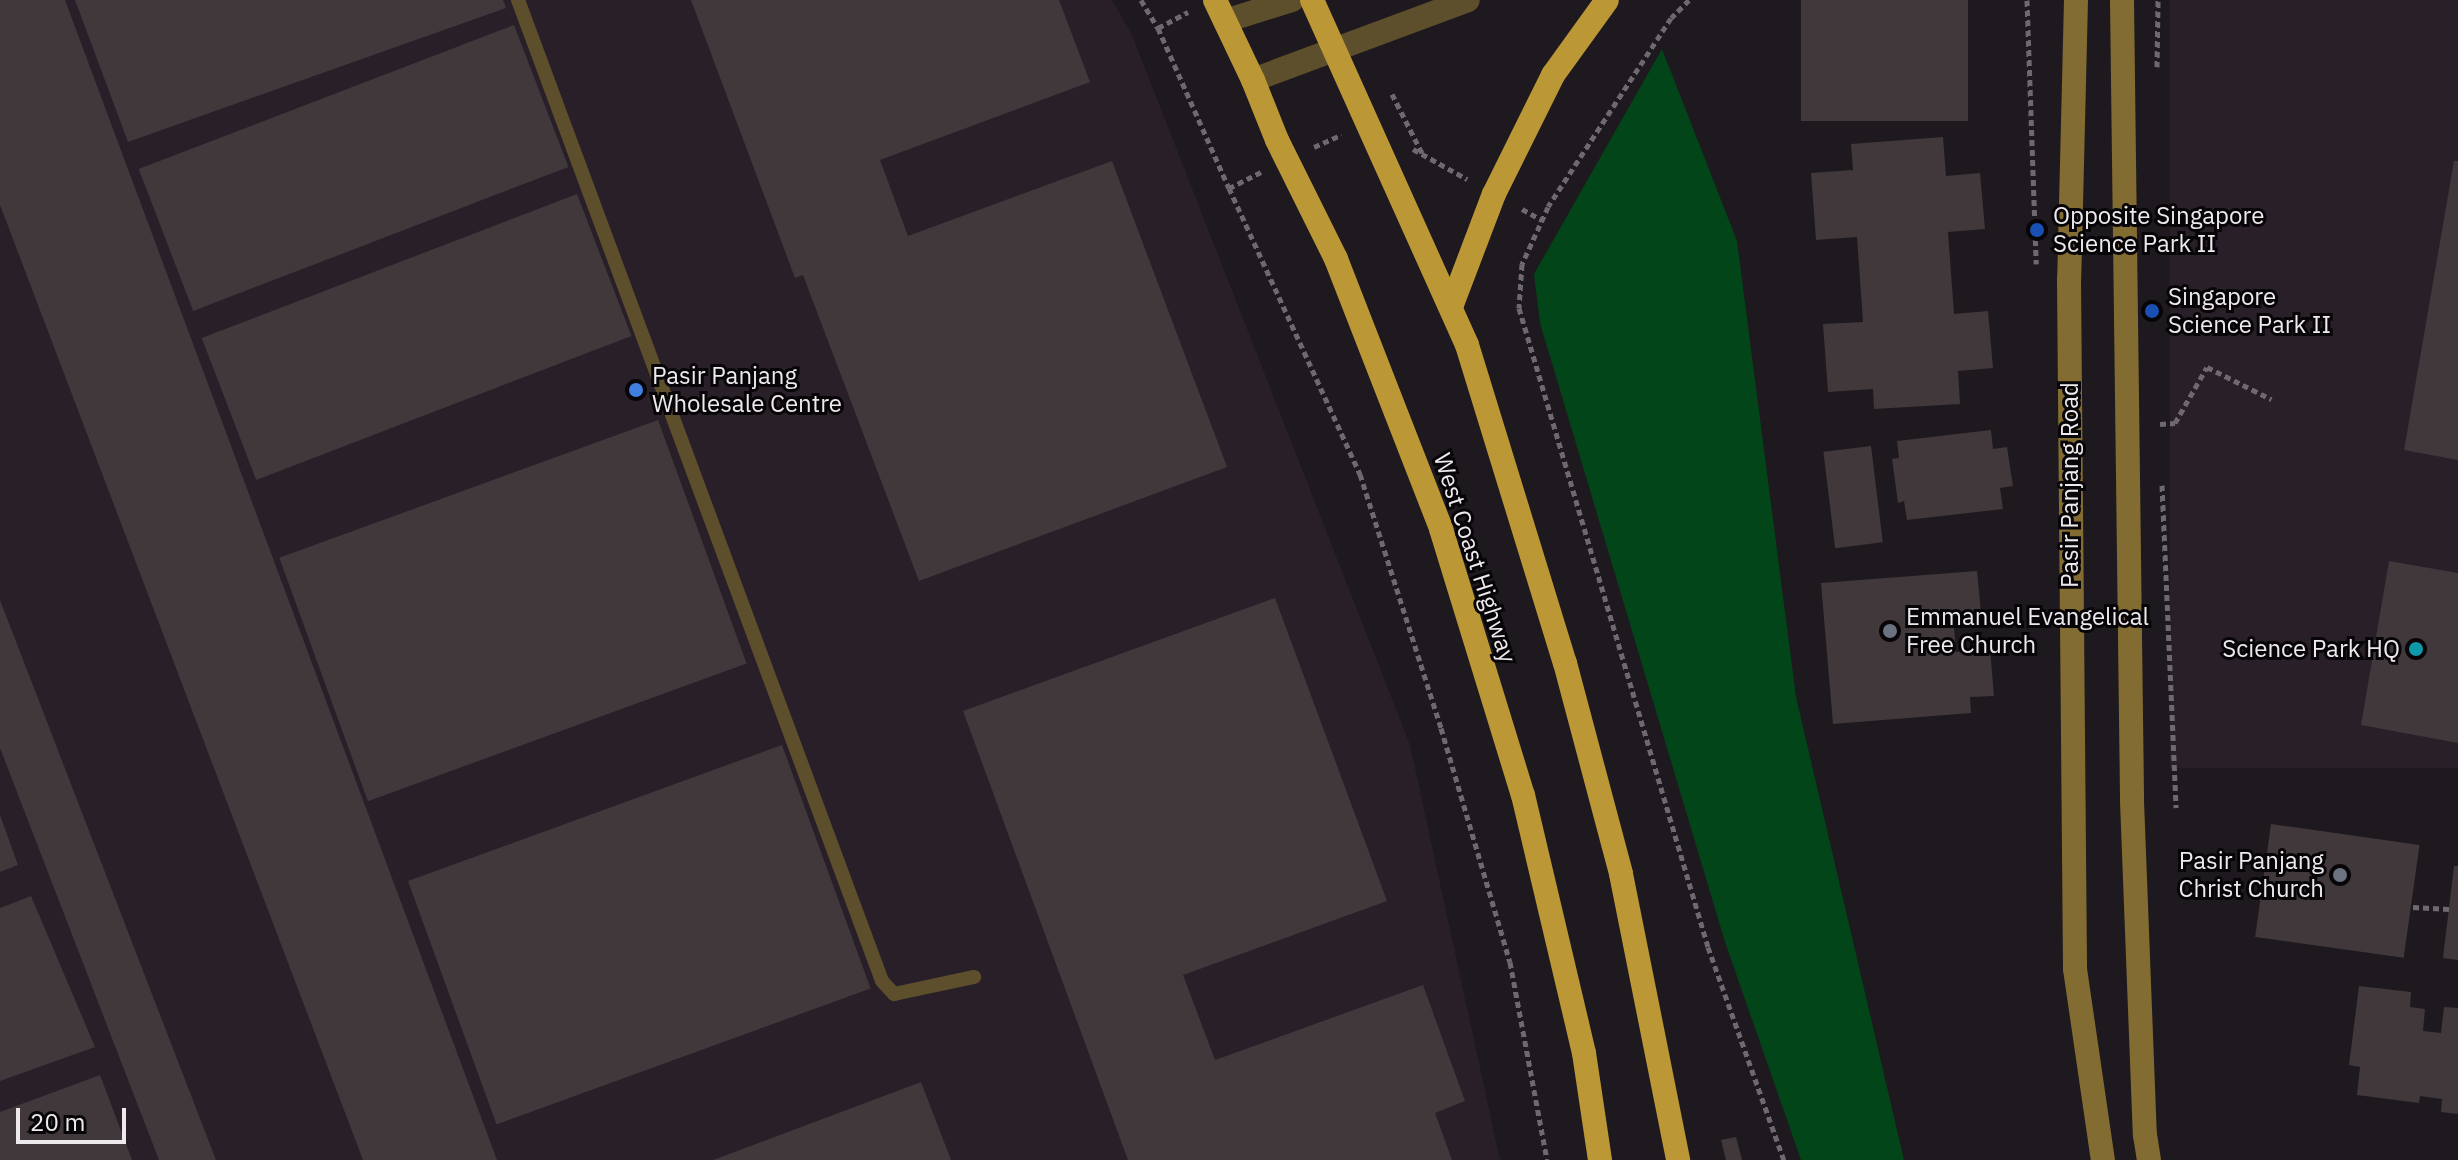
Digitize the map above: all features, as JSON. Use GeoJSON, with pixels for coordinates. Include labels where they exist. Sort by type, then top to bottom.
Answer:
{"type":"FeatureCollection","features":[{"type":"Feature","properties":{"kind":"highway"},"geometry":{"type":"LineString","coordinates":[[1312,0],[1336,48],[1472,360],[1569,678],[1621,874],[1678,1160]]}},
{"type":"Feature","properties":{"kind":"highway"},"geometry":{"type":"LineString","coordinates":[[1451,307],[1494,194],[1553,75],[1607,0]]}},
{"type":"Feature","properties":{"kind":"highway","name":"West Coast Highway"},"geometry":{"type":"LineString","coordinates":[[1220,10],[1336,259],[1441,529],[1523,795],[1584,1053],[1600,1160]]}},
{"type":"Feature","properties":{"kind":"main road","name":"Pasir Panjang Road"},"geometry":{"type":"LineString","coordinates":[[2076,0],[2069,279],[2075,969],[2103,1160]]}},
{"type":"Feature","properties":{"kind":"main road"},"geometry":{"type":"LineString","coordinates":[[2122,0],[2132,801],[2145,1135],[2149,1160]]}},
{"type":"Feature","properties":{"kind":"street"},"geometry":{"type":"LineString","coordinates":[[1220,10],[1292,0]]}},
{"type":"Feature","properties":{"kind":"street"},"geometry":{"type":"LineString","coordinates":[[1253,80],[1468,0]]}},
{"type":"Feature","properties":{"kind":"lane"},"geometry":{"type":"LineString","coordinates":[[518,0],[882,981],[894,994],[974,977]]}},
{"type":"Feature","properties":{"kind":"path"},"geometry":{"type":"LineString","coordinates":[[1141,0],[1360,474],[1441,728],[1510,962],[1547,1160]]}},
{"type":"Feature","properties":{"kind":"path"},"geometry":{"type":"LineString","coordinates":[[1689,0],[1671,18],[1548,207],[1522,264],[1519,308],[1708,947],[1784,1160]]}},
{"type":"Feature","properties":{"kind":"path"},"geometry":{"type":"LineString","coordinates":[[2027,0],[2036,264],[2042,271],[2069,279]]}},
{"type":"Feature","properties":{"kind":"path"},"geometry":{"type":"LineString","coordinates":[[2157,72],[2158,0]]}},
{"type":"Feature","properties":{"kind":"path"},"geometry":{"type":"LineString","coordinates":[[1229,188],[1287,159]]}},
{"type":"Feature","properties":{"kind":"path"},"geometry":{"type":"LineString","coordinates":[[2160,424],[2175,423],[2207,367],[2271,399]]}},
{"type":"Feature","properties":{"kind":"path"},"geometry":{"type":"LineString","coordinates":[[2159,408],[2160,439]]}},
{"type":"Feature","properties":{"kind":"path"},"geometry":{"type":"LineString","coordinates":[[2161,470],[2176,808]]}},
{"type":"Feature","properties":{"kind":"path"},"geometry":{"type":"LineString","coordinates":[[2413,907],[2449,909]]}},
{"type":"Feature","properties":{"kind":"shaded area","name":"Pasir Panjang Wholesale Centre"},"geometry":{"type":"Polygon","coordinates":[[[0,0],[1112,0],[1132,35],[1410,745],[1500,1160],[0,1160],[0,0]]]}},
{"type":"Feature","properties":{"kind":"shaded area","name":"Singapore Science Park II"},"geometry":{"type":"Polygon","coordinates":[[[2170,0],[2458,0],[2458,768],[2170,768],[2170,0]]]}},
{"type":"Feature","properties":{"kind":"green space"},"geometry":{"type":"Polygon","coordinates":[[[1662,49],[1737,241],[1796,697],[1904,1160],[1801,1160],[1725,942],[1540,323],[1534,274],[1662,49]]]}},
{"type":"Feature","properties":{"kind":"building"},"geometry":{"type":"Polygon","coordinates":[[[0,0],[65,0],[497,1160],[363,1160],[0,205],[0,0]]]}},
{"type":"Feature","properties":{"kind":"building"},"geometry":{"type":"Polygon","coordinates":[[[75,0],[503,0],[506,8],[128,142],[75,0]]]}},
{"type":"Feature","properties":{"kind":"building"},"geometry":{"type":"Polygon","coordinates":[[[691,0],[1059,0],[1090,82],[880,160],[908,236],[1112,161],[1227,467],[919,581],[803,275],[795,278],[691,0]]]}},
{"type":"Feature","properties":{"kind":"building"},"geometry":{"type":"Polygon","coordinates":[[[1801,0],[1968,0],[1968,121],[1801,121],[1801,0]]]}},
{"type":"Feature","properties":{"kind":"building"},"geometry":{"type":"Polygon","coordinates":[[[514,25],[568,167],[193,311],[139,169],[514,25]]]}},
{"type":"Feature","properties":{"kind":"building"},"geometry":{"type":"Polygon","coordinates":[[[1943,137],[1946,176],[1980,173],[1985,229],[1948,232],[1954,314],[1988,311],[1993,368],[1958,371],[1960,404],[1874,409],[1873,389],[1828,392],[1823,324],[1863,322],[1857,237],[1816,240],[1811,173],[1853,170],[1851,144],[1943,137]]]}},
{"type":"Feature","properties":{"kind":"building"},"geometry":{"type":"Polygon","coordinates":[[[2454,161],[2458,161],[2458,460],[2404,450],[2454,161]]]}},
{"type":"Feature","properties":{"kind":"building"},"geometry":{"type":"Polygon","coordinates":[[[577,194],[631,336],[256,480],[202,338],[577,194]]]}},
{"type":"Feature","properties":{"kind":"building"},"geometry":{"type":"Polygon","coordinates":[[[658,420],[747,663],[368,801],[279,558],[658,420]]]}},
{"type":"Feature","properties":{"kind":"building"},"geometry":{"type":"Polygon","coordinates":[[[1991,430],[1993,449],[2007,447],[2013,486],[2000,488],[2003,509],[1907,520],[1904,501],[1898,503],[1892,459],[1899,458],[1897,441],[1991,430]]]}},
{"type":"Feature","properties":{"kind":"building"},"geometry":{"type":"Polygon","coordinates":[[[1871,446],[1883,542],[1835,548],[1823,452],[1871,446]]]}},
{"type":"Feature","properties":{"kind":"building","name":"Science Park HQ"},"geometry":{"type":"Polygon","coordinates":[[[2389,561],[2458,573],[2458,743],[2361,725],[2389,561]]]}},
{"type":"Feature","properties":{"kind":"building","name":"Emmanuel Evangelical Free Church"},"geometry":{"type":"Polygon","coordinates":[[[1977,571],[1981,612],[1953,614],[1956,652],[1990,649],[1994,696],[1970,697],[1971,713],[1833,724],[1821,583],[1977,571]]]}},
{"type":"Feature","properties":{"kind":"building"},"geometry":{"type":"Polygon","coordinates":[[[1275,598],[1387,901],[1183,975],[1215,1060],[1423,985],[1465,1101],[1435,1113],[1452,1160],[1128,1160],[963,711],[1275,598]]]}},
{"type":"Feature","properties":{"kind":"building"},"geometry":{"type":"Polygon","coordinates":[[[0,600],[216,1160],[159,1160],[0,748],[0,600]]]}},
{"type":"Feature","properties":{"kind":"building"},"geometry":{"type":"Polygon","coordinates":[[[782,745],[871,988],[497,1125],[408,881],[782,745]]]}},
{"type":"Feature","properties":{"kind":"building"},"geometry":{"type":"Polygon","coordinates":[[[0,815],[18,865],[0,872],[0,815]]]}},
{"type":"Feature","properties":{"kind":"building","name":"Pasir Panjang Christ Church"},"geometry":{"type":"Polygon","coordinates":[[[2271,824],[2420,845],[2404,958],[2255,937],[2271,824]]]}},
{"type":"Feature","properties":{"kind":"building"},"geometry":{"type":"Polygon","coordinates":[[[2454,866],[2458,866],[2458,960],[2443,958],[2454,866]]]}},
{"type":"Feature","properties":{"kind":"building"},"geometry":{"type":"Polygon","coordinates":[[[31,896],[95,1047],[0,1081],[0,908],[31,896]]]}},
{"type":"Feature","properties":{"kind":"building"},"geometry":{"type":"Polygon","coordinates":[[[2359,986],[2411,992],[2410,1007],[2425,1009],[2423,1031],[2441,1033],[2444,1007],[2458,1008],[2458,1114],[2441,1112],[2442,1099],[2420,1096],[2419,1103],[2357,1095],[2360,1067],[2349,1065],[2359,986]]]}},
{"type":"Feature","properties":{"kind":"building"},"geometry":{"type":"Polygon","coordinates":[[[100,1075],[132,1160],[0,1160],[0,1112],[100,1075]]]}},
{"type":"Feature","properties":{"kind":"building"},"geometry":{"type":"Polygon","coordinates":[[[921,1082],[951,1160],[713,1160],[921,1082]]]}},
{"type":"Feature","properties":{"kind":"building"},"geometry":{"type":"Polygon","coordinates":[[[1736,1137],[1742,1160],[1726,1160],[1721,1140],[1736,1137]]]}},
{"type":"Feature","properties":{"kind":"place","name":"Opposite Singapore Science Park II"},"geometry":{"type":"Point","coordinates":[2037,230]}},
{"type":"Feature","properties":{"kind":"place","name":"Singapore Science Park II"},"geometry":{"type":"Point","coordinates":[2152,311]}},
{"type":"Feature","properties":{"kind":"place","name":"Pasir Panjang Wholesale Centre"},"geometry":{"type":"Point","coordinates":[636,390]}},
{"type":"Feature","properties":{"kind":"place","name":"Emmanuel Evangelical Free Church"},"geometry":{"type":"Point","coordinates":[1890,631]}},
{"type":"Feature","properties":{"kind":"place","name":"Science Park HQ"},"geometry":{"type":"Point","coordinates":[2416,649]}},
{"type":"Feature","properties":{"kind":"place","name":"Pasir Panjang Christ Church"},"geometry":{"type":"Point","coordinates":[2340,875]}}]}
